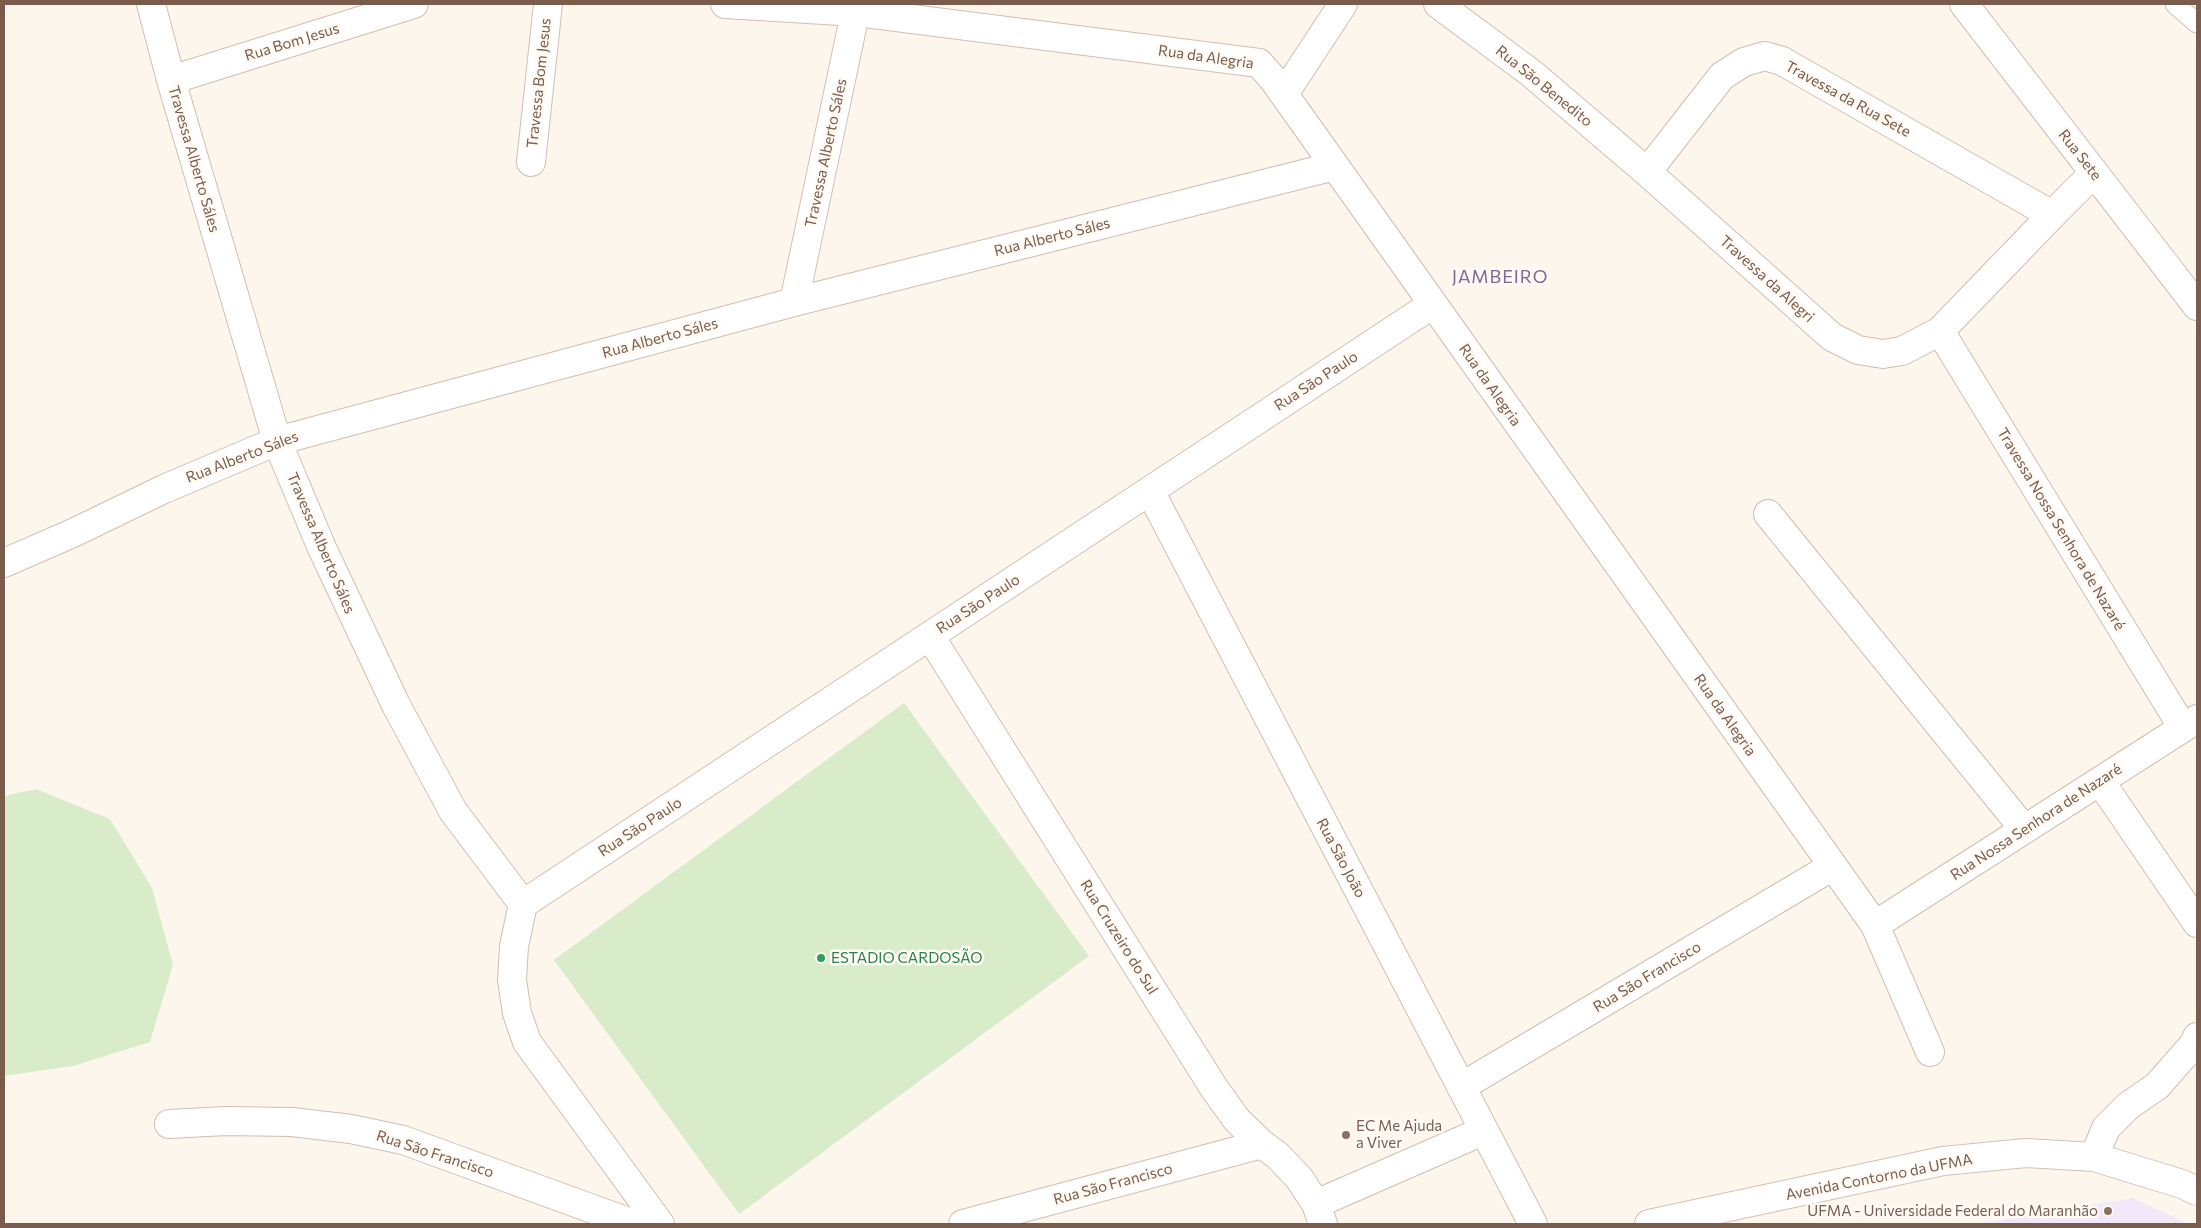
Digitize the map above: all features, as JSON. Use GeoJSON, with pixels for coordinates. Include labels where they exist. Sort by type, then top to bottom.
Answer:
{"type":"FeatureCollection","features":[{"type":"Feature","properties":{"kind":"street","name":"Travessa Alberto Sáles"},"geometry":{"type":"LineString","coordinates":[[152,4],[171,80],[277,441],[320,546],[396,705],[453,812],[523,904]]}},
{"type":"Feature","properties":{"kind":"street","name":"Rua Bom Jesus"},"geometry":{"type":"LineString","coordinates":[[171,80],[414,4]]}},
{"type":"Feature","properties":{"kind":"street","name":"Travessa Bom Jesus"},"geometry":{"type":"LineString","coordinates":[[531,162],[548,4]]}},
{"type":"Feature","properties":{"kind":"street"},"geometry":{"type":"LineString","coordinates":[[725,4],[857,8]]}},
{"type":"Feature","properties":{"kind":"street"},"geometry":{"type":"LineString","coordinates":[[1284,94],[1343,4]]}},
{"type":"Feature","properties":{"kind":"street","name":"Rua São Benedito"},"geometry":{"type":"LineString","coordinates":[[1438,4],[1531,73],[1647,172]]}},
{"type":"Feature","properties":{"kind":"street","name":"Rua Sete"},"geometry":{"type":"LineString","coordinates":[[1964,4],[2197,306]]}},
{"type":"Feature","properties":{"kind":"street","name":"Travessa Alberto Sáles"},"geometry":{"type":"LineString","coordinates":[[794,302],[857,8]]}},
{"type":"Feature","properties":{"kind":"street","name":"Rua da Alegria"},"geometry":{"type":"LineString","coordinates":[[857,8],[1259,63],[1284,94],[1875,926],[1930,1052]]}},
{"type":"Feature","properties":{"kind":"street","name":"Travessa da Rua Sete"},"geometry":{"type":"LineString","coordinates":[[1647,172],[1722,76],[1744,62],[1765,56],[1782,61],[2052,215]]}},
{"type":"Feature","properties":{"kind":"street","name":"Rua Alberto Sáles"},"geometry":{"type":"LineString","coordinates":[[4,563],[73,533],[164,488],[277,441],[794,302],[1335,166]]}},
{"type":"Feature","properties":{"kind":"street","name":"Travessa da Alegri"},"geometry":{"type":"LineString","coordinates":[[1647,172],[1832,337],[1858,350],[1882,354],[1902,351],[1940,331]]}},
{"type":"Feature","properties":{"kind":"street"},"geometry":{"type":"LineString","coordinates":[[1940,331],[2094,173]]}},
{"type":"Feature","properties":{"kind":"street","name":"Rua São Paulo"},"geometry":{"type":"LineString","coordinates":[[523,904],[1433,304]]}},
{"type":"Feature","properties":{"kind":"street","name":"Travessa Nossa Senhora de Nazaré"},"geometry":{"type":"LineString","coordinates":[[1940,331],[2190,723]]}},
{"type":"Feature","properties":{"kind":"street","name":"Rua São João"},"geometry":{"type":"LineString","coordinates":[[1150,491],[1533,1224]]}},
{"type":"Feature","properties":{"kind":"street"},"geometry":{"type":"LineString","coordinates":[[1768,514],[2024,829]]}},
{"type":"Feature","properties":{"kind":"street","name":"Rua Cruzeiro do Sul"},"geometry":{"type":"LineString","coordinates":[[930,636],[1214,1088],[1238,1120],[1299,1178],[1320,1214]]}},
{"type":"Feature","properties":{"kind":"street","name":"Rua Nossa Senhora de Nazaré"},"geometry":{"type":"LineString","coordinates":[[1875,926],[2190,723]]}},
{"type":"Feature","properties":{"kind":"street"},"geometry":{"type":"LineString","coordinates":[[2100,780],[2197,923]]}},
{"type":"Feature","properties":{"kind":"street","name":"Rua São Francisco"},"geometry":{"type":"LineString","coordinates":[[1460,1087],[1833,866]]}},
{"type":"Feature","properties":{"kind":"street"},"geometry":{"type":"LineString","coordinates":[[523,904],[514,946],[512,980],[517,1013],[527,1042],[660,1224]]}},
{"type":"Feature","properties":{"kind":"street"},"geometry":{"type":"LineString","coordinates":[[2094,1157],[2106,1128],[2128,1106],[2157,1086],[2194,1044],[2197,1037]]}},
{"type":"Feature","properties":{"kind":"street","name":"Rua São Francisco"},"geometry":{"type":"LineString","coordinates":[[169,1124],[226,1121],[292,1122],[351,1129],[403,1140],[634,1224]]}},
{"type":"Feature","properties":{"kind":"street"},"geometry":{"type":"LineString","coordinates":[[1320,1214],[1484,1131]]}},
{"type":"Feature","properties":{"kind":"street","name":"Rua São Francisco"},"geometry":{"type":"LineString","coordinates":[[963,1224],[1262,1144]]}},
{"type":"Feature","properties":{"kind":"street","name":"Avenida Contorno da UFMA"},"geometry":{"type":"LineString","coordinates":[[1648,1224],[1943,1161],[2026,1152],[2094,1157],[2182,1184],[2197,1191]]}},
{"type":"Feature","properties":{"kind":"lane"},"geometry":{"type":"LineString","coordinates":[[2176,4],[2197,23]]}},
{"type":"Feature","properties":{"kind":"shaded area","name":"UFMA - Universidade Federal do Maranhão"},"geometry":{"type":"Polygon","coordinates":[[[2133,1198],[2189,1224],[1977,1224],[2133,1198]]]}},
{"type":"Feature","properties":{"kind":"green space","name":"ESTADIO CARDOSÃO"},"geometry":{"type":"Polygon","coordinates":[[[904,703],[1089,956],[739,1214],[554,960],[904,703]]]}},
{"type":"Feature","properties":{"kind":"green space"},"geometry":{"type":"Polygon","coordinates":[[[36,789],[110,819],[152,888],[173,965],[150,1042],[73,1066],[4,1076],[4,796],[36,789]]]}},
{"type":"Feature","properties":{"kind":"place","name":"ESTADIO CARDOSÃO"},"geometry":{"type":"Point","coordinates":[821,958]}},
{"type":"Feature","properties":{"kind":"place","name":"EC Me Ajuda a Viver"},"geometry":{"type":"Point","coordinates":[1346,1135]}},
{"type":"Feature","properties":{"kind":"place","name":"UFMA - Universidade Federal do Maranhão"},"geometry":{"type":"Point","coordinates":[2108,1211]}},
{"type":"Feature","properties":{"kind":"district","name":"JAMBEIRO"},"geometry":{"type":"Point","coordinates":[1500,277]}}]}
